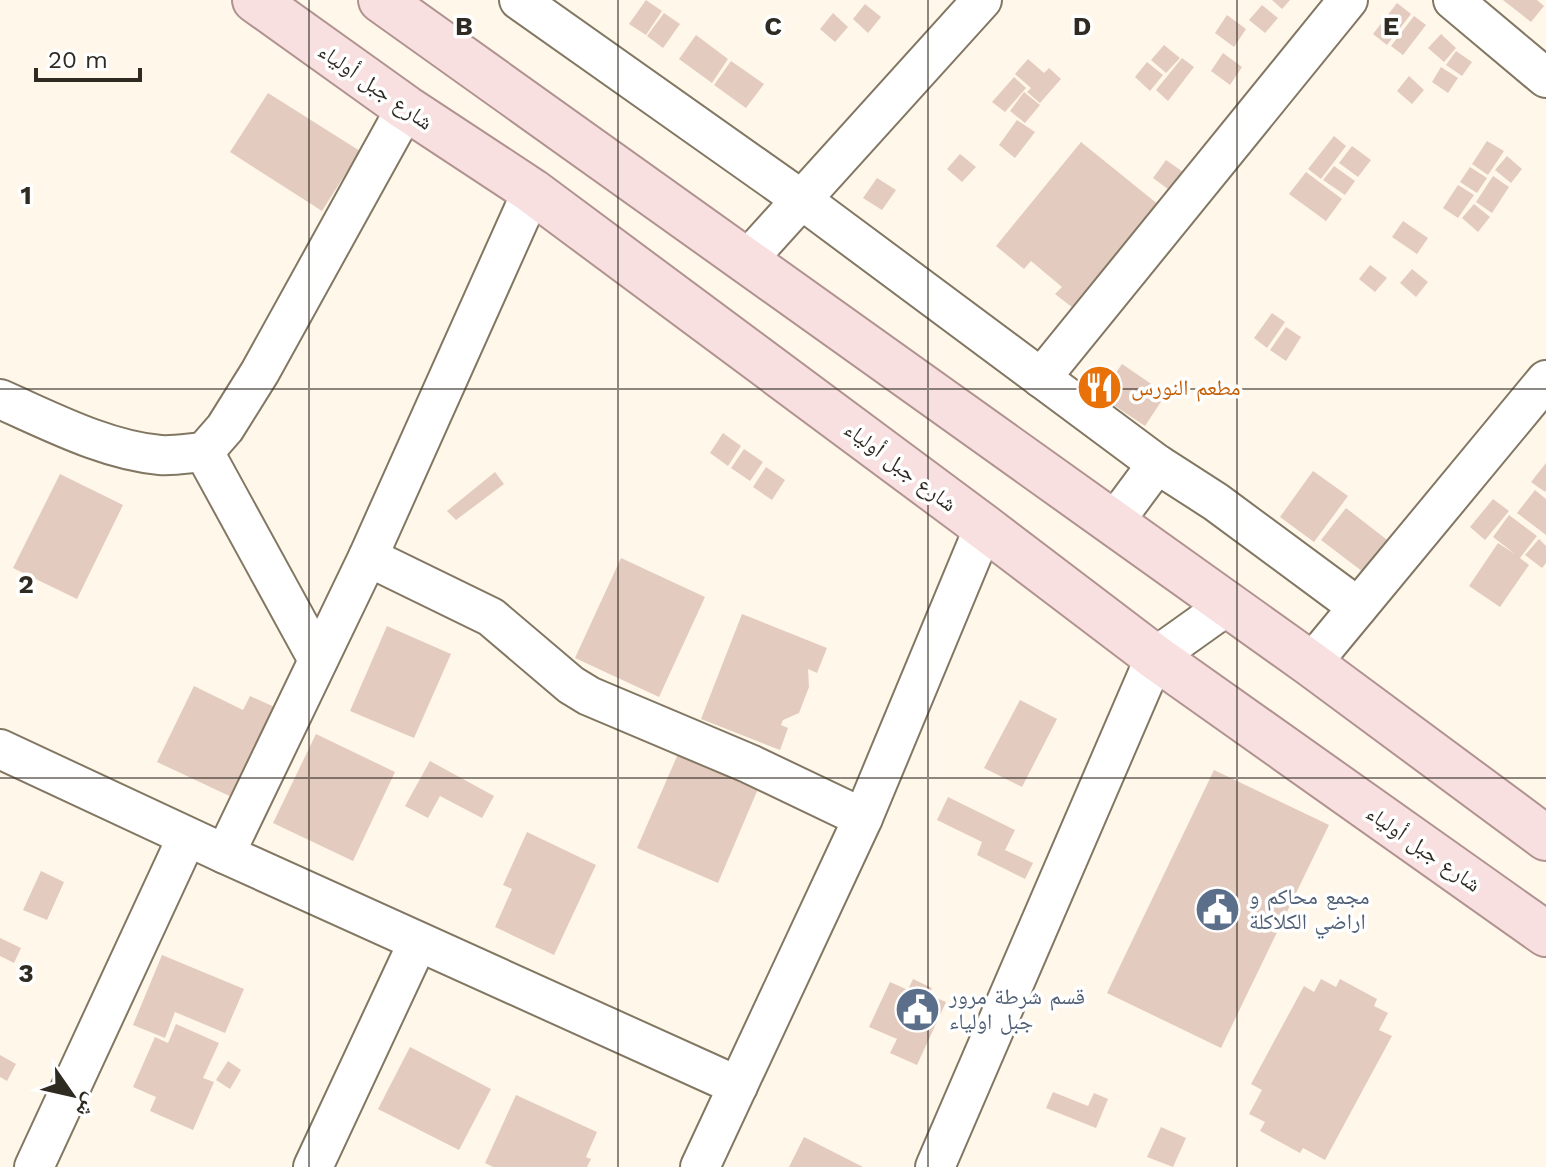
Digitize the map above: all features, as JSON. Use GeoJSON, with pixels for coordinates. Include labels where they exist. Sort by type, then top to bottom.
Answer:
{"type":"FeatureCollection","features":[{"type":"Feature","properties":{"kind":"main road","name":"شارع جبل أولياء"},"geometry":{"type":"LineString","coordinates":[[255,0],[406,108],[532,191],[1155,657],[1546,934]]}},
{"type":"Feature","properties":{"kind":"main road"},"geometry":{"type":"LineString","coordinates":[[381,0],[1114,522],[1546,838]]}},
{"type":"Feature","properties":{"kind":"street"},"geometry":{"type":"LineString","coordinates":[[519,0],[802,200],[1157,464],[1216,502],[1358,607]]}},
{"type":"Feature","properties":{"kind":"street"},"geometry":{"type":"LineString","coordinates":[[746,261],[982,0]]}},
{"type":"Feature","properties":{"kind":"street"},"geometry":{"type":"LineString","coordinates":[[1041,378],[1348,0]]}},
{"type":"Feature","properties":{"kind":"street"},"geometry":{"type":"LineString","coordinates":[[1453,0],[1546,78]]}},
{"type":"Feature","properties":{"kind":"street"},"geometry":{"type":"LineString","coordinates":[[0,399],[65,428],[131,450],[162,455],[204,452],[225,428],[260,372],[406,108]]}},
{"type":"Feature","properties":{"kind":"street"},"geometry":{"type":"LineString","coordinates":[[225,854],[368,557],[532,191]]}},
{"type":"Feature","properties":{"kind":"street"},"geometry":{"type":"LineString","coordinates":[[1311,664],[1546,380]]}},
{"type":"Feature","properties":{"kind":"street"},"geometry":{"type":"LineString","coordinates":[[204,452],[318,660]]}},
{"type":"Feature","properties":{"kind":"street"},"geometry":{"type":"LineString","coordinates":[[1114,522],[1157,464]]}},
{"type":"Feature","properties":{"kind":"street"},"geometry":{"type":"LineString","coordinates":[[700,1167],[863,818],[984,527]]}},
{"type":"Feature","properties":{"kind":"street"},"geometry":{"type":"LineString","coordinates":[[368,557],[491,617],[571,685],[589,696],[750,764],[863,818]]}},
{"type":"Feature","properties":{"kind":"street"},"geometry":{"type":"LineString","coordinates":[[935,1167],[1155,657],[1228,605]]}},
{"type":"Feature","properties":{"kind":"street"},"geometry":{"type":"LineString","coordinates":[[0,749],[738,1086]]}},
{"type":"Feature","properties":{"kind":"street"},"geometry":{"type":"LineString","coordinates":[[34,1167],[187,837]]}},
{"type":"Feature","properties":{"kind":"street"},"geometry":{"type":"LineString","coordinates":[[313,1167],[418,942]]}},
{"type":"Feature","properties":{"kind":"building"},"geometry":{"type":"Polygon","coordinates":[[[646,0],[662,11],[646,35],[629,24],[646,0]]]}},
{"type":"Feature","properties":{"kind":"building"},"geometry":{"type":"Polygon","coordinates":[[[1272,0],[1290,0],[1282,9],[1272,0]]]}},
{"type":"Feature","properties":{"kind":"building"},"geometry":{"type":"Polygon","coordinates":[[[1503,0],[1537,0],[1544,6],[1531,22],[1503,0]]]}},
{"type":"Feature","properties":{"kind":"building"},"geometry":{"type":"Polygon","coordinates":[[[1397,3],[1411,14],[1387,45],[1373,34],[1397,3]]]}},
{"type":"Feature","properties":{"kind":"building"},"geometry":{"type":"Polygon","coordinates":[[[865,4],[881,17],[868,33],[853,19],[865,4]]]}},
{"type":"Feature","properties":{"kind":"building"},"geometry":{"type":"Polygon","coordinates":[[[1262,5],[1278,18],[1265,33],[1249,20],[1262,5]]]}},
{"type":"Feature","properties":{"kind":"building"},"geometry":{"type":"Polygon","coordinates":[[[664,13],[680,24],[663,48],[647,36],[664,13]]]}},
{"type":"Feature","properties":{"kind":"building"},"geometry":{"type":"Polygon","coordinates":[[[833,13],[848,27],[835,42],[820,29],[833,13]]]}},
{"type":"Feature","properties":{"kind":"building"},"geometry":{"type":"Polygon","coordinates":[[[1227,15],[1246,29],[1234,47],[1215,33],[1227,15]]]}},
{"type":"Feature","properties":{"kind":"building"},"geometry":{"type":"Polygon","coordinates":[[[1414,16],[1426,25],[1403,55],[1391,46],[1414,16]]]}},
{"type":"Feature","properties":{"kind":"building"},"geometry":{"type":"Polygon","coordinates":[[[1441,34],[1456,48],[1444,62],[1428,48],[1441,34]]]}},
{"type":"Feature","properties":{"kind":"building"},"geometry":{"type":"Polygon","coordinates":[[[696,35],[728,59],[712,83],[679,59],[696,35]]]}},
{"type":"Feature","properties":{"kind":"building"},"geometry":{"type":"Polygon","coordinates":[[[1164,45],[1180,58],[1166,73],[1151,60],[1164,45]]]}},
{"type":"Feature","properties":{"kind":"building"},"geometry":{"type":"Polygon","coordinates":[[[1456,51],[1472,62],[1462,76],[1446,65],[1456,51]]]}},
{"type":"Feature","properties":{"kind":"building"},"geometry":{"type":"Polygon","coordinates":[[[1223,53],[1242,67],[1230,85],[1211,71],[1223,53]]]}},
{"type":"Feature","properties":{"kind":"building"},"geometry":{"type":"Polygon","coordinates":[[[1182,58],[1194,67],[1168,101],[1156,90],[1182,58]]]}},
{"type":"Feature","properties":{"kind":"building"},"geometry":{"type":"Polygon","coordinates":[[[1028,59],[1044,73],[1049,68],[1061,79],[1040,103],[1027,92],[1031,88],[1015,74],[1028,59]]]}},
{"type":"Feature","properties":{"kind":"building"},"geometry":{"type":"Polygon","coordinates":[[[731,61],[764,84],[746,108],[714,85],[731,61]]]}},
{"type":"Feature","properties":{"kind":"building"},"geometry":{"type":"Polygon","coordinates":[[[1147,62],[1163,75],[1150,91],[1135,77],[1147,62]]]}},
{"type":"Feature","properties":{"kind":"building"},"geometry":{"type":"Polygon","coordinates":[[[1441,67],[1458,78],[1448,93],[1432,82],[1441,67]]]}},
{"type":"Feature","properties":{"kind":"building"},"geometry":{"type":"Polygon","coordinates":[[[1409,76],[1424,90],[1412,104],[1397,91],[1409,76]]]}},
{"type":"Feature","properties":{"kind":"building"},"geometry":{"type":"Polygon","coordinates":[[[1014,77],[1026,88],[1005,112],[992,102],[1014,77]]]}},
{"type":"Feature","properties":{"kind":"building"},"geometry":{"type":"Polygon","coordinates":[[[1024,92],[1040,105],[1025,123],[1010,111],[1024,92]]]}},
{"type":"Feature","properties":{"kind":"building"},"geometry":{"type":"Polygon","coordinates":[[[268,93],[360,151],[322,211],[230,152],[268,93]]]}},
{"type":"Feature","properties":{"kind":"building"},"geometry":{"type":"Polygon","coordinates":[[[1017,120],[1035,132],[1015,158],[999,145],[1017,120]]]}},
{"type":"Feature","properties":{"kind":"building"},"geometry":{"type":"Polygon","coordinates":[[[1334,136],[1346,146],[1321,179],[1308,169],[1334,136]]]}},
{"type":"Feature","properties":{"kind":"building"},"geometry":{"type":"Polygon","coordinates":[[[1487,141],[1504,151],[1488,175],[1472,164],[1487,141]]]}},
{"type":"Feature","properties":{"kind":"building"},"geometry":{"type":"Polygon","coordinates":[[[1081,142],[1170,214],[1086,318],[1055,294],[1062,287],[1031,261],[1024,269],[996,246],[1081,142]]]}},
{"type":"Feature","properties":{"kind":"building"},"geometry":{"type":"Polygon","coordinates":[[[1352,146],[1371,160],[1358,177],[1339,163],[1352,146]]]}},
{"type":"Feature","properties":{"kind":"building"},"geometry":{"type":"Polygon","coordinates":[[[960,154],[976,167],[962,182],[947,169],[960,154]]]}},
{"type":"Feature","properties":{"kind":"building"},"geometry":{"type":"Polygon","coordinates":[[[1507,156],[1522,169],[1511,183],[1495,170],[1507,156]]]}},
{"type":"Feature","properties":{"kind":"building"},"geometry":{"type":"Polygon","coordinates":[[[1166,160],[1186,174],[1172,192],[1153,178],[1166,160]]]}},
{"type":"Feature","properties":{"kind":"building"},"geometry":{"type":"Polygon","coordinates":[[[1334,166],[1355,181],[1345,195],[1323,180],[1334,166]]]}},
{"type":"Feature","properties":{"kind":"building"},"geometry":{"type":"Polygon","coordinates":[[[1470,167],[1487,178],[1477,193],[1460,182],[1470,167]]]}},
{"type":"Feature","properties":{"kind":"building"},"geometry":{"type":"Polygon","coordinates":[[[1306,172],[1342,199],[1326,221],[1289,194],[1306,172]]]}},
{"type":"Feature","properties":{"kind":"building"},"geometry":{"type":"Polygon","coordinates":[[[1493,176],[1509,187],[1492,213],[1476,202],[1493,176]]]}},
{"type":"Feature","properties":{"kind":"building"},"geometry":{"type":"Polygon","coordinates":[[[877,178],[896,190],[882,210],[863,198],[877,178]]]}},
{"type":"Feature","properties":{"kind":"building"},"geometry":{"type":"Polygon","coordinates":[[[1458,185],[1474,195],[1458,218],[1443,208],[1458,185]]]}},
{"type":"Feature","properties":{"kind":"building"},"geometry":{"type":"Polygon","coordinates":[[[1474,204],[1490,217],[1478,232],[1462,218],[1474,204]]]}},
{"type":"Feature","properties":{"kind":"building"},"geometry":{"type":"Polygon","coordinates":[[[1403,221],[1428,238],[1417,254],[1392,237],[1403,221]]]}},
{"type":"Feature","properties":{"kind":"building"},"geometry":{"type":"Polygon","coordinates":[[[1370,265],[1387,278],[1375,292],[1359,279],[1370,265]]]}},
{"type":"Feature","properties":{"kind":"building"},"geometry":{"type":"Polygon","coordinates":[[[1412,269],[1428,282],[1416,297],[1400,283],[1412,269]]]}},
{"type":"Feature","properties":{"kind":"building"},"geometry":{"type":"Polygon","coordinates":[[[1272,313],[1285,322],[1267,348],[1254,338],[1272,313]]]}},
{"type":"Feature","properties":{"kind":"building"},"geometry":{"type":"Polygon","coordinates":[[[1286,327],[1301,337],[1286,361],[1270,350],[1286,327]]]}},
{"type":"Feature","properties":{"kind":"building"},"geometry":{"type":"Polygon","coordinates":[[[1122,364],[1166,394],[1145,426],[1100,396],[1122,364]]]}},
{"type":"Feature","properties":{"kind":"building"},"geometry":{"type":"Polygon","coordinates":[[[723,433],[741,446],[728,466],[710,453],[723,433]]]}},
{"type":"Feature","properties":{"kind":"building"},"geometry":{"type":"Polygon","coordinates":[[[744,449],[763,462],[750,481],[731,468],[744,449]]]}},
{"type":"Feature","properties":{"kind":"building"},"geometry":{"type":"Polygon","coordinates":[[[1546,463],[1546,490],[1545,492],[1531,482],[1546,463]]]}},
{"type":"Feature","properties":{"kind":"building"},"geometry":{"type":"Polygon","coordinates":[[[766,467],[785,480],[772,500],[753,487],[766,467]]]}},
{"type":"Feature","properties":{"kind":"building"},"geometry":{"type":"Polygon","coordinates":[[[1313,471],[1348,496],[1314,542],[1280,517],[1313,471]]]}},
{"type":"Feature","properties":{"kind":"building"},"geometry":{"type":"Polygon","coordinates":[[[495,472],[504,484],[456,520],[447,511],[495,472]]]}},
{"type":"Feature","properties":{"kind":"building"},"geometry":{"type":"Polygon","coordinates":[[[60,474],[123,505],[77,599],[13,568],[60,474]]]}},
{"type":"Feature","properties":{"kind":"building"},"geometry":{"type":"Polygon","coordinates":[[[1535,490],[1546,499],[1546,535],[1517,513],[1535,490]]]}},
{"type":"Feature","properties":{"kind":"building"},"geometry":{"type":"Polygon","coordinates":[[[1493,499],[1509,511],[1485,540],[1470,527],[1493,499]]]}},
{"type":"Feature","properties":{"kind":"building"},"geometry":{"type":"Polygon","coordinates":[[[1346,508],[1395,546],[1371,578],[1321,540],[1346,508]]]}},
{"type":"Feature","properties":{"kind":"building"},"geometry":{"type":"Polygon","coordinates":[[[1509,515],[1537,536],[1520,558],[1529,565],[1500,607],[1469,586],[1498,543],[1515,554],[1493,537],[1509,515]]]}},
{"type":"Feature","properties":{"kind":"building"},"geometry":{"type":"Polygon","coordinates":[[[1539,539],[1546,546],[1546,563],[1542,568],[1525,555],[1539,539]]]}},
{"type":"Feature","properties":{"kind":"building"},"geometry":{"type":"Polygon","coordinates":[[[621,558],[705,597],[659,697],[575,658],[621,558]]]}},
{"type":"Feature","properties":{"kind":"building"},"geometry":{"type":"Polygon","coordinates":[[[742,614],[827,648],[817,673],[808,669],[809,687],[799,713],[783,720],[781,725],[788,728],[780,750],[701,719],[742,614]]]}},
{"type":"Feature","properties":{"kind":"building"},"geometry":{"type":"Polygon","coordinates":[[[387,626],[451,654],[414,738],[350,711],[387,626]]]}},
{"type":"Feature","properties":{"kind":"building"},"geometry":{"type":"Polygon","coordinates":[[[194,686],[243,710],[250,696],[281,710],[238,800],[157,762],[194,686]]]}},
{"type":"Feature","properties":{"kind":"building"},"geometry":{"type":"Polygon","coordinates":[[[1020,700],[1057,719],[1022,787],[984,768],[1020,700]]]}},
{"type":"Feature","properties":{"kind":"building"},"geometry":{"type":"Polygon","coordinates":[[[316,734],[395,772],[353,861],[273,823],[316,734]]]}},
{"type":"Feature","properties":{"kind":"building"},"geometry":{"type":"Polygon","coordinates":[[[678,754],[758,789],[718,883],[637,848],[678,754]]]}},
{"type":"Feature","properties":{"kind":"building"},"geometry":{"type":"Polygon","coordinates":[[[430,761],[494,796],[482,818],[440,796],[428,818],[405,806],[430,761]]]}},
{"type":"Feature","properties":{"kind":"building","name":"مجمع محاكم و اراضي الكلاكلة"},"geometry":{"type":"Polygon","coordinates":[[[1214,770],[1329,825],[1221,1048],[1107,993],[1214,770]]]}},
{"type":"Feature","properties":{"kind":"building"},"geometry":{"type":"Polygon","coordinates":[[[948,797],[1015,830],[1005,850],[1033,863],[1025,879],[977,855],[982,842],[937,820],[948,797]]]}},
{"type":"Feature","properties":{"kind":"building"},"geometry":{"type":"Polygon","coordinates":[[[527,832],[596,865],[554,955],[495,927],[512,889],[503,885],[527,832]]]}},
{"type":"Feature","properties":{"kind":"building"},"geometry":{"type":"Polygon","coordinates":[[[41,871],[64,882],[47,920],[23,910],[41,871]]]}},
{"type":"Feature","properties":{"kind":"building"},"geometry":{"type":"Polygon","coordinates":[[[0,938],[21,948],[14,963],[0,956],[0,938]]]}},
{"type":"Feature","properties":{"kind":"building"},"geometry":{"type":"Polygon","coordinates":[[[162,955],[244,989],[225,1033],[175,1012],[165,1038],[133,1025],[162,955]]]}},
{"type":"Feature","properties":{"kind":"building"},"geometry":{"type":"Polygon","coordinates":[[[913,979],[932,988],[929,995],[946,1002],[917,1065],[890,1053],[897,1039],[869,1027],[890,982],[908,990],[913,979]]]}},
{"type":"Feature","properties":{"kind":"building"},"geometry":{"type":"Polygon","coordinates":[[[1321,979],[1336,987],[1340,979],[1377,999],[1374,1006],[1388,1013],[1379,1030],[1392,1036],[1325,1160],[1303,1148],[1300,1153],[1260,1131],[1265,1122],[1249,1114],[1262,1090],[1251,1084],[1304,986],[1314,992],[1321,979]]]}},
{"type":"Feature","properties":{"kind":"building"},"geometry":{"type":"Polygon","coordinates":[[[176,1024],[219,1043],[203,1078],[214,1082],[193,1130],[150,1111],[156,1097],[133,1087],[155,1037],[168,1043],[176,1024]]]}},
{"type":"Feature","properties":{"kind":"building"},"geometry":{"type":"Polygon","coordinates":[[[410,1047],[491,1089],[459,1150],[378,1109],[410,1047]]]}},
{"type":"Feature","properties":{"kind":"building"},"geometry":{"type":"Polygon","coordinates":[[[0,1055],[16,1064],[7,1081],[0,1077],[0,1055]]]}},
{"type":"Feature","properties":{"kind":"building"},"geometry":{"type":"Polygon","coordinates":[[[228,1061],[241,1070],[230,1089],[216,1080],[228,1061]]]}},
{"type":"Feature","properties":{"kind":"building"},"geometry":{"type":"Polygon","coordinates":[[[1053,1092],[1088,1106],[1094,1093],[1108,1099],[1096,1128],[1046,1108],[1053,1092]]]}},
{"type":"Feature","properties":{"kind":"building"},"geometry":{"type":"Polygon","coordinates":[[[516,1095],[597,1132],[586,1157],[591,1159],[587,1167],[493,1167],[485,1163],[516,1095]]]}},
{"type":"Feature","properties":{"kind":"building"},"geometry":{"type":"Polygon","coordinates":[[[1161,1127],[1186,1138],[1173,1167],[1147,1157],[1161,1127]]]}},
{"type":"Feature","properties":{"kind":"building"},"geometry":{"type":"Polygon","coordinates":[[[804,1137],[863,1167],[789,1167],[804,1137]]]}},
{"type":"Feature","properties":{"kind":"place","name":"مطعم النورس"},"geometry":{"type":"Point","coordinates":[1100,387]}},
{"type":"Feature","properties":{"kind":"place","name":"مجمع محاكم و اراضي الكلاكلة"},"geometry":{"type":"Point","coordinates":[1218,909]}},
{"type":"Feature","properties":{"kind":"place","name":"قسم شرطة مرور جبل اولياء"},"geometry":{"type":"Point","coordinates":[918,1009]}}]}
